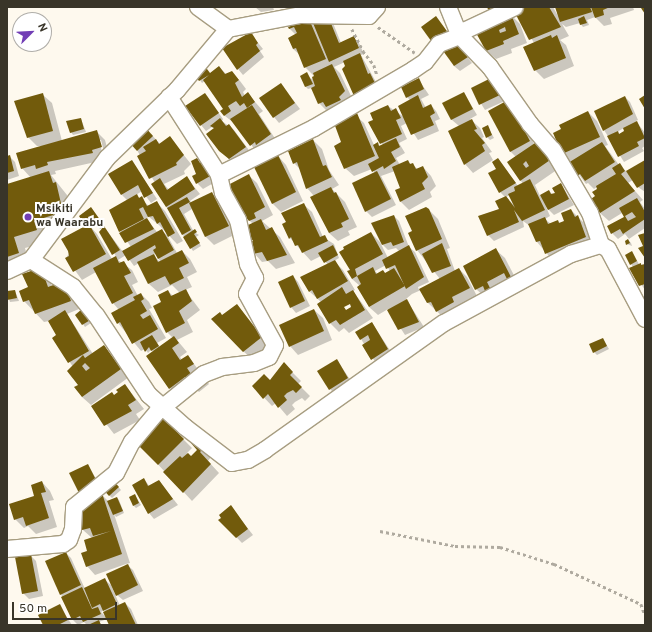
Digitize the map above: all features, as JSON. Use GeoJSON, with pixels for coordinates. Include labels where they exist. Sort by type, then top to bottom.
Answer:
{"type":"FeatureCollection","features":[{"type":"Feature","properties":{"kind":"street"},"geometry":{"type":"LineString","coordinates":[[198,7],[228,29]]}},
{"type":"Feature","properties":{"kind":"street"},"geometry":{"type":"LineString","coordinates":[[448,7],[460,36],[490,67],[530,124],[553,150],[590,214],[602,245],[608,249],[615,259],[645,319]]}},
{"type":"Feature","properties":{"kind":"street"},"geometry":{"type":"LineString","coordinates":[[220,175],[314,128],[425,62],[439,44],[460,36],[466,30],[515,7]]}},
{"type":"Feature","properties":{"kind":"street"},"geometry":{"type":"LineString","coordinates":[[7,271],[31,260],[107,158],[168,97],[228,29],[301,15],[373,12]]}},
{"type":"Feature","properties":{"kind":"street"},"geometry":{"type":"LineString","coordinates":[[7,549],[63,544],[69,540],[74,507],[116,473],[132,442],[163,406],[204,374],[222,366],[254,363],[269,357],[275,345],[247,294],[255,278],[248,264],[238,220],[223,193],[220,175],[168,97]]}},
{"type":"Feature","properties":{"kind":"street"},"geometry":{"type":"LineString","coordinates":[[31,260],[73,287],[96,315],[149,395],[185,427],[232,463],[248,460],[444,323],[571,254],[602,245]]}},
{"type":"Feature","properties":{"kind":"path"},"geometry":{"type":"LineString","coordinates":[[373,12],[382,32],[409,46],[425,62]]}},
{"type":"Feature","properties":{"kind":"path"},"geometry":{"type":"LineString","coordinates":[[345,14],[363,51],[374,65],[381,88]]}},
{"type":"Feature","properties":{"kind":"path"},"geometry":{"type":"LineString","coordinates":[[380,531],[455,546],[500,547],[554,564],[641,604],[645,615]]}},
{"type":"Feature","properties":{"kind":"building"},"geometry":{"type":"Polygon","coordinates":[[[487,7],[510,7],[491,16],[487,7]]]}},
{"type":"Feature","properties":{"kind":"building"},"geometry":{"type":"Polygon","coordinates":[[[523,7],[549,7],[561,27],[529,40],[514,11],[523,7]]]}},
{"type":"Feature","properties":{"kind":"building"},"geometry":{"type":"Polygon","coordinates":[[[555,7],[590,7],[592,12],[560,22],[555,7]]]}},
{"type":"Feature","properties":{"kind":"building"},"geometry":{"type":"Polygon","coordinates":[[[591,7],[610,7],[603,10],[604,15],[595,18],[591,7]]]}},
{"type":"Feature","properties":{"kind":"building"},"geometry":{"type":"Polygon","coordinates":[[[645,7],[645,14],[641,8],[645,7]]]}},
{"type":"Feature","properties":{"kind":"building"},"geometry":{"type":"Polygon","coordinates":[[[511,14],[519,34],[503,41],[504,44],[486,51],[475,31],[511,14]],[[505,27],[499,30],[500,33],[506,31],[505,27]]]}},
{"type":"Feature","properties":{"kind":"building"},"geometry":{"type":"Polygon","coordinates":[[[328,16],[339,43],[354,36],[359,48],[329,62],[313,23],[328,16]]]}},
{"type":"Feature","properties":{"kind":"building"},"geometry":{"type":"Polygon","coordinates":[[[436,16],[449,34],[434,45],[421,27],[436,16]]]}},
{"type":"Feature","properties":{"kind":"building"},"geometry":{"type":"Polygon","coordinates":[[[584,16],[587,23],[580,25],[578,19],[584,16]]]}},
{"type":"Feature","properties":{"kind":"building"},"geometry":{"type":"Polygon","coordinates":[[[309,19],[326,59],[304,68],[296,48],[293,49],[288,38],[297,33],[294,27],[289,29],[288,27],[309,19]]]}},
{"type":"Feature","properties":{"kind":"building"},"geometry":{"type":"Polygon","coordinates":[[[251,32],[258,43],[256,45],[260,51],[237,70],[222,48],[251,32]]]}},
{"type":"Feature","properties":{"kind":"building"},"geometry":{"type":"Polygon","coordinates":[[[551,35],[552,38],[557,35],[566,58],[534,71],[523,47],[551,35]]]}},
{"type":"Feature","properties":{"kind":"building"},"geometry":{"type":"Polygon","coordinates":[[[456,39],[468,57],[454,66],[441,48],[456,39]]]}},
{"type":"Feature","properties":{"kind":"building"},"geometry":{"type":"Polygon","coordinates":[[[360,53],[368,74],[370,73],[376,85],[354,96],[342,69],[345,66],[343,61],[360,53]]]}},
{"type":"Feature","properties":{"kind":"building"},"geometry":{"type":"Polygon","coordinates":[[[332,64],[345,91],[339,97],[341,100],[326,107],[323,102],[318,104],[311,88],[315,86],[312,77],[314,76],[313,73],[332,64]]]}},
{"type":"Feature","properties":{"kind":"building"},"geometry":{"type":"Polygon","coordinates":[[[204,65],[210,73],[219,66],[225,74],[232,71],[239,80],[235,83],[242,97],[248,92],[255,102],[247,108],[244,103],[240,106],[236,101],[228,106],[231,111],[224,116],[220,111],[223,109],[203,80],[209,75],[199,81],[193,73],[204,65]]]}},
{"type":"Feature","properties":{"kind":"building"},"geometry":{"type":"Polygon","coordinates":[[[307,72],[313,84],[305,87],[300,76],[307,72]]]}},
{"type":"Feature","properties":{"kind":"building"},"geometry":{"type":"Polygon","coordinates":[[[493,77],[502,94],[479,105],[471,88],[493,77]]]}},
{"type":"Feature","properties":{"kind":"building"},"geometry":{"type":"Polygon","coordinates":[[[419,78],[424,89],[406,98],[401,87],[419,78]]]}},
{"type":"Feature","properties":{"kind":"building"},"geometry":{"type":"Polygon","coordinates":[[[281,83],[295,103],[273,118],[259,98],[281,83]]]}},
{"type":"Feature","properties":{"kind":"building"},"geometry":{"type":"Polygon","coordinates":[[[464,92],[473,109],[451,120],[442,103],[464,92]]]}},
{"type":"Feature","properties":{"kind":"building"},"geometry":{"type":"Polygon","coordinates":[[[43,93],[53,131],[27,138],[14,101],[43,93]]]}},
{"type":"Feature","properties":{"kind":"building"},"geometry":{"type":"Polygon","coordinates":[[[205,93],[219,113],[200,126],[185,106],[205,93]]]}},
{"type":"Feature","properties":{"kind":"building"},"geometry":{"type":"Polygon","coordinates":[[[418,95],[423,108],[431,104],[435,113],[430,116],[434,125],[411,135],[398,106],[418,95]]]}},
{"type":"Feature","properties":{"kind":"building"},"geometry":{"type":"Polygon","coordinates":[[[645,95],[645,109],[639,99],[645,95]]]}},
{"type":"Feature","properties":{"kind":"building"},"geometry":{"type":"Polygon","coordinates":[[[625,96],[633,114],[603,131],[594,111],[625,96]]]}},
{"type":"Feature","properties":{"kind":"building"},"geometry":{"type":"Polygon","coordinates":[[[508,100],[530,141],[510,152],[488,111],[508,100]]]}},
{"type":"Feature","properties":{"kind":"building"},"geometry":{"type":"Polygon","coordinates":[[[252,105],[271,134],[256,145],[255,142],[250,146],[230,119],[252,105]]]}},
{"type":"Feature","properties":{"kind":"building"},"geometry":{"type":"Polygon","coordinates":[[[388,105],[391,111],[396,108],[401,118],[396,120],[402,134],[380,144],[368,122],[373,120],[370,113],[388,105]]]}},
{"type":"Feature","properties":{"kind":"building"},"geometry":{"type":"Polygon","coordinates":[[[588,111],[600,137],[562,154],[553,133],[561,129],[559,125],[588,111]]]}},
{"type":"Feature","properties":{"kind":"building"},"geometry":{"type":"Polygon","coordinates":[[[357,113],[375,156],[344,169],[334,146],[341,142],[334,123],[357,113]]]}},
{"type":"Feature","properties":{"kind":"building"},"geometry":{"type":"Polygon","coordinates":[[[81,118],[84,129],[70,133],[66,121],[81,118]]]}},
{"type":"Feature","properties":{"kind":"building"},"geometry":{"type":"Polygon","coordinates":[[[220,118],[226,126],[229,124],[246,147],[229,159],[219,151],[206,134],[214,128],[210,126],[220,118]]]}},
{"type":"Feature","properties":{"kind":"building"},"geometry":{"type":"Polygon","coordinates":[[[472,119],[477,129],[474,130],[485,143],[482,145],[485,151],[464,165],[448,131],[472,119]]]}},
{"type":"Feature","properties":{"kind":"building"},"geometry":{"type":"Polygon","coordinates":[[[637,121],[645,138],[637,142],[639,146],[618,157],[607,136],[618,131],[619,134],[624,131],[623,128],[637,121]]]}},
{"type":"Feature","properties":{"kind":"building"},"geometry":{"type":"Polygon","coordinates":[[[488,125],[492,135],[486,138],[482,128],[488,125]]]}},
{"type":"Feature","properties":{"kind":"building"},"geometry":{"type":"Polygon","coordinates":[[[145,127],[153,136],[137,151],[129,142],[145,127]]]}},
{"type":"Feature","properties":{"kind":"building"},"geometry":{"type":"Polygon","coordinates":[[[97,130],[102,147],[92,150],[93,153],[47,162],[48,165],[36,169],[35,165],[21,169],[16,153],[97,130]]]}},
{"type":"Feature","properties":{"kind":"building"},"geometry":{"type":"Polygon","coordinates":[[[170,136],[184,155],[176,163],[177,165],[149,179],[137,156],[146,151],[143,147],[156,139],[159,144],[170,136]]]}},
{"type":"Feature","properties":{"kind":"building"},"geometry":{"type":"Polygon","coordinates":[[[396,138],[400,147],[391,152],[396,161],[384,169],[383,166],[372,172],[368,164],[379,158],[373,145],[378,142],[379,146],[396,138]]]}},
{"type":"Feature","properties":{"kind":"building"},"geometry":{"type":"Polygon","coordinates":[[[313,139],[323,166],[326,165],[332,177],[306,189],[297,162],[293,164],[288,151],[313,139]]]}},
{"type":"Feature","properties":{"kind":"building"},"geometry":{"type":"Polygon","coordinates":[[[538,141],[553,158],[520,181],[507,162],[538,141]],[[526,161],[523,164],[526,168],[529,166],[526,161]]]}},
{"type":"Feature","properties":{"kind":"building"},"geometry":{"type":"Polygon","coordinates":[[[602,142],[615,162],[585,181],[580,174],[577,176],[568,163],[602,142]]]}},
{"type":"Feature","properties":{"kind":"building"},"geometry":{"type":"Polygon","coordinates":[[[10,155],[14,171],[7,173],[7,156],[10,155]]]}},
{"type":"Feature","properties":{"kind":"building"},"geometry":{"type":"Polygon","coordinates":[[[278,155],[296,192],[272,204],[254,167],[278,155]]]}},
{"type":"Feature","properties":{"kind":"building"},"geometry":{"type":"Polygon","coordinates":[[[197,158],[200,163],[203,161],[212,175],[196,184],[192,176],[196,174],[191,161],[197,158]]]}},
{"type":"Feature","properties":{"kind":"building"},"geometry":{"type":"Polygon","coordinates":[[[498,158],[516,183],[499,193],[488,173],[496,169],[492,162],[498,158]]]}},
{"type":"Feature","properties":{"kind":"building"},"geometry":{"type":"Polygon","coordinates":[[[132,160],[153,193],[144,198],[138,185],[121,195],[108,174],[132,160]]]}},
{"type":"Feature","properties":{"kind":"building"},"geometry":{"type":"Polygon","coordinates":[[[408,160],[410,164],[413,163],[416,169],[423,166],[428,177],[422,183],[425,189],[400,202],[395,190],[400,188],[392,167],[408,160]]]}},
{"type":"Feature","properties":{"kind":"building"},"geometry":{"type":"Polygon","coordinates":[[[645,160],[645,183],[637,188],[626,171],[645,160]]]}},
{"type":"Feature","properties":{"kind":"building"},"geometry":{"type":"Polygon","coordinates":[[[620,163],[625,171],[621,174],[635,191],[600,213],[591,199],[595,196],[592,192],[597,189],[596,186],[616,174],[612,168],[620,163]]]}},
{"type":"Feature","properties":{"kind":"building","name":"Msikiti wa Waarabu"},"geometry":{"type":"Polygon","coordinates":[[[49,171],[53,183],[56,182],[63,212],[34,221],[37,230],[14,237],[19,253],[7,257],[7,184],[49,171]]]}},
{"type":"Feature","properties":{"kind":"building"},"geometry":{"type":"Polygon","coordinates":[[[377,171],[391,199],[365,212],[352,183],[377,171]]]}},
{"type":"Feature","properties":{"kind":"building"},"geometry":{"type":"Polygon","coordinates":[[[249,174],[265,207],[254,213],[256,218],[249,221],[237,206],[228,185],[249,174]]]}},
{"type":"Feature","properties":{"kind":"building"},"geometry":{"type":"Polygon","coordinates":[[[187,176],[195,189],[166,207],[151,184],[160,178],[167,190],[187,176]]]}},
{"type":"Feature","properties":{"kind":"building"},"geometry":{"type":"Polygon","coordinates":[[[530,179],[545,210],[522,221],[514,210],[519,222],[487,236],[478,216],[499,209],[495,201],[506,196],[515,208],[508,194],[515,191],[514,187],[530,179]]]}},
{"type":"Feature","properties":{"kind":"building"},"geometry":{"type":"Polygon","coordinates":[[[561,183],[569,199],[548,210],[540,195],[549,190],[551,194],[555,193],[552,188],[561,183]]]}},
{"type":"Feature","properties":{"kind":"building"},"geometry":{"type":"Polygon","coordinates":[[[331,187],[334,193],[336,192],[349,219],[341,223],[343,227],[329,233],[310,197],[331,187]]]}},
{"type":"Feature","properties":{"kind":"building"},"geometry":{"type":"Polygon","coordinates":[[[212,192],[229,226],[205,237],[189,203],[212,192]]]}},
{"type":"Feature","properties":{"kind":"building"},"geometry":{"type":"Polygon","coordinates":[[[137,194],[139,198],[142,196],[147,206],[157,201],[175,233],[168,237],[160,222],[157,224],[153,216],[148,217],[143,207],[139,209],[144,219],[119,232],[109,210],[137,194]]]}},
{"type":"Feature","properties":{"kind":"building"},"geometry":{"type":"Polygon","coordinates":[[[187,197],[190,202],[179,208],[191,230],[182,235],[167,208],[187,197]]]}},
{"type":"Feature","properties":{"kind":"building"},"geometry":{"type":"Polygon","coordinates":[[[637,198],[645,212],[645,219],[623,234],[620,229],[611,234],[607,226],[624,217],[619,208],[637,198]],[[632,212],[625,216],[628,221],[636,217],[632,212]]]}},
{"type":"Feature","properties":{"kind":"building"},"geometry":{"type":"Polygon","coordinates":[[[304,203],[320,237],[325,235],[328,241],[302,253],[298,245],[295,246],[291,237],[289,239],[282,224],[286,222],[281,213],[304,203]]]}},
{"type":"Feature","properties":{"kind":"building"},"geometry":{"type":"Polygon","coordinates":[[[91,207],[103,224],[97,227],[93,219],[84,224],[79,216],[91,207]]]}},
{"type":"Feature","properties":{"kind":"building"},"geometry":{"type":"Polygon","coordinates":[[[426,207],[429,209],[442,239],[416,251],[408,233],[412,231],[405,216],[426,207]]]}},
{"type":"Feature","properties":{"kind":"building"},"geometry":{"type":"Polygon","coordinates":[[[571,209],[575,217],[578,215],[586,237],[545,254],[540,241],[536,242],[528,224],[545,217],[548,224],[558,220],[559,223],[564,221],[561,213],[571,209]]]}},
{"type":"Feature","properties":{"kind":"building"},"geometry":{"type":"Polygon","coordinates":[[[394,215],[404,242],[393,246],[391,242],[382,245],[371,223],[394,215]]]}},
{"type":"Feature","properties":{"kind":"building"},"geometry":{"type":"Polygon","coordinates":[[[147,218],[154,229],[125,243],[119,233],[147,218]]]}},
{"type":"Feature","properties":{"kind":"building"},"geometry":{"type":"Polygon","coordinates":[[[261,219],[266,230],[272,227],[287,255],[267,261],[262,252],[253,254],[248,243],[253,241],[244,227],[261,219]]]}},
{"type":"Feature","properties":{"kind":"building"},"geometry":{"type":"Polygon","coordinates":[[[89,224],[106,254],[73,272],[65,258],[69,256],[68,251],[61,239],[89,224]]]}},
{"type":"Feature","properties":{"kind":"building"},"geometry":{"type":"Polygon","coordinates":[[[104,226],[120,250],[112,255],[99,232],[104,226]]]}},
{"type":"Feature","properties":{"kind":"building"},"geometry":{"type":"Polygon","coordinates":[[[162,229],[174,250],[158,259],[153,250],[156,248],[155,245],[128,261],[122,251],[162,229]]]}},
{"type":"Feature","properties":{"kind":"building"},"geometry":{"type":"Polygon","coordinates":[[[195,229],[197,232],[194,234],[200,243],[190,249],[183,237],[195,229]]]}},
{"type":"Feature","properties":{"kind":"building"},"geometry":{"type":"Polygon","coordinates":[[[371,232],[383,254],[355,269],[357,276],[352,279],[347,271],[350,270],[339,252],[344,249],[343,247],[371,232]]]}},
{"type":"Feature","properties":{"kind":"building"},"geometry":{"type":"Polygon","coordinates":[[[645,233],[645,258],[638,248],[643,246],[638,235],[645,233]]]}},
{"type":"Feature","properties":{"kind":"building"},"geometry":{"type":"Polygon","coordinates":[[[628,239],[630,243],[626,245],[625,241],[628,239]]]}},
{"type":"Feature","properties":{"kind":"building"},"geometry":{"type":"Polygon","coordinates":[[[442,243],[451,266],[432,273],[422,254],[442,243]]]}},
{"type":"Feature","properties":{"kind":"building"},"geometry":{"type":"Polygon","coordinates":[[[333,245],[338,255],[324,263],[318,253],[333,245]]]}},
{"type":"Feature","properties":{"kind":"building"},"geometry":{"type":"Polygon","coordinates":[[[409,245],[424,277],[406,289],[395,265],[386,269],[382,260],[409,245]]]}},
{"type":"Feature","properties":{"kind":"building"},"geometry":{"type":"Polygon","coordinates":[[[496,248],[511,277],[507,279],[504,273],[487,282],[490,288],[485,291],[483,286],[475,290],[463,266],[496,248]]]}},
{"type":"Feature","properties":{"kind":"building"},"geometry":{"type":"Polygon","coordinates":[[[182,250],[189,263],[179,268],[184,278],[170,285],[165,276],[148,284],[137,262],[154,254],[158,262],[182,250]]]}},
{"type":"Feature","properties":{"kind":"building"},"geometry":{"type":"Polygon","coordinates":[[[632,251],[637,261],[630,265],[625,255],[632,251]]]}},
{"type":"Feature","properties":{"kind":"building"},"geometry":{"type":"Polygon","coordinates":[[[116,256],[119,263],[124,261],[131,273],[124,276],[133,293],[112,304],[93,268],[116,256]]]}},
{"type":"Feature","properties":{"kind":"building"},"geometry":{"type":"Polygon","coordinates":[[[335,260],[348,281],[317,299],[312,290],[309,292],[300,277],[335,260]]]}},
{"type":"Feature","properties":{"kind":"building"},"geometry":{"type":"Polygon","coordinates":[[[641,263],[641,265],[645,264],[645,284],[639,286],[629,268],[641,263]]]}},
{"type":"Feature","properties":{"kind":"building"},"geometry":{"type":"Polygon","coordinates":[[[373,267],[376,274],[383,270],[385,273],[394,268],[405,286],[369,307],[357,287],[361,284],[357,276],[373,267]]]}},
{"type":"Feature","properties":{"kind":"building"},"geometry":{"type":"Polygon","coordinates":[[[459,268],[470,288],[452,297],[454,302],[436,312],[431,302],[427,303],[419,289],[459,268]]]}},
{"type":"Feature","properties":{"kind":"building"},"geometry":{"type":"Polygon","coordinates":[[[37,269],[42,270],[48,287],[64,281],[71,301],[35,314],[29,300],[23,302],[19,291],[28,287],[22,274],[37,269]]]}},
{"type":"Feature","properties":{"kind":"building"},"geometry":{"type":"Polygon","coordinates":[[[293,275],[305,301],[290,308],[278,282],[293,275]]]}},
{"type":"Feature","properties":{"kind":"building"},"geometry":{"type":"Polygon","coordinates":[[[342,287],[346,294],[353,290],[365,310],[340,325],[336,320],[329,324],[317,304],[342,287]],[[350,304],[344,307],[346,310],[351,307],[350,304]]]}},
{"type":"Feature","properties":{"kind":"building"},"geometry":{"type":"Polygon","coordinates":[[[186,289],[192,301],[179,311],[185,323],[166,333],[153,306],[161,302],[158,295],[168,290],[171,296],[186,289]]]}},
{"type":"Feature","properties":{"kind":"building"},"geometry":{"type":"Polygon","coordinates":[[[15,290],[17,298],[7,300],[7,291],[15,290]]]}},
{"type":"Feature","properties":{"kind":"building"},"geometry":{"type":"Polygon","coordinates":[[[141,293],[144,299],[141,301],[147,311],[140,315],[143,319],[150,315],[158,329],[132,344],[120,322],[117,324],[111,313],[135,300],[133,297],[141,293]]]}},
{"type":"Feature","properties":{"kind":"building"},"geometry":{"type":"Polygon","coordinates":[[[407,299],[419,322],[398,330],[387,310],[407,299]]]}},
{"type":"Feature","properties":{"kind":"building"},"geometry":{"type":"Polygon","coordinates":[[[237,304],[262,337],[243,352],[211,319],[220,312],[222,315],[237,304]]]}},
{"type":"Feature","properties":{"kind":"building"},"geometry":{"type":"Polygon","coordinates":[[[82,309],[92,319],[82,325],[75,315],[82,309]]]}},
{"type":"Feature","properties":{"kind":"building"},"geometry":{"type":"Polygon","coordinates":[[[314,309],[324,331],[289,347],[279,325],[314,309]]]}},
{"type":"Feature","properties":{"kind":"building"},"geometry":{"type":"Polygon","coordinates":[[[65,310],[89,351],[68,363],[52,338],[56,335],[48,321],[65,310]]]}},
{"type":"Feature","properties":{"kind":"building"},"geometry":{"type":"Polygon","coordinates":[[[372,322],[388,349],[371,360],[362,345],[370,340],[368,335],[360,340],[355,332],[372,322]]]}},
{"type":"Feature","properties":{"kind":"building"},"geometry":{"type":"Polygon","coordinates":[[[152,335],[159,346],[151,351],[149,347],[145,352],[140,342],[152,335]]]}},
{"type":"Feature","properties":{"kind":"building"},"geometry":{"type":"Polygon","coordinates":[[[174,336],[179,343],[172,348],[180,360],[188,355],[194,364],[187,368],[191,374],[197,369],[201,376],[190,384],[185,377],[169,389],[146,356],[174,336]]]}},
{"type":"Feature","properties":{"kind":"building"},"geometry":{"type":"Polygon","coordinates":[[[603,338],[607,346],[593,353],[589,344],[603,338]]]}},
{"type":"Feature","properties":{"kind":"building"},"geometry":{"type":"Polygon","coordinates":[[[104,345],[121,369],[82,397],[74,387],[78,385],[67,371],[83,355],[85,358],[104,345]],[[85,363],[82,366],[86,371],[90,368],[85,363]]]}},
{"type":"Feature","properties":{"kind":"building"},"geometry":{"type":"Polygon","coordinates":[[[337,359],[348,378],[329,390],[317,371],[337,359]]]}},
{"type":"Feature","properties":{"kind":"building"},"geometry":{"type":"Polygon","coordinates":[[[284,362],[293,372],[290,375],[302,387],[296,393],[293,390],[287,393],[284,396],[287,400],[278,408],[268,394],[263,399],[252,386],[264,374],[270,380],[284,362]]]}},
{"type":"Feature","properties":{"kind":"building"},"geometry":{"type":"Polygon","coordinates":[[[125,384],[136,400],[128,405],[132,411],[104,426],[91,406],[112,392],[114,395],[118,392],[116,390],[125,384]]]}},
{"type":"Feature","properties":{"kind":"building"},"geometry":{"type":"Polygon","coordinates":[[[160,415],[184,439],[158,465],[137,444],[160,415]]]}},
{"type":"Feature","properties":{"kind":"building"},"geometry":{"type":"Polygon","coordinates":[[[194,438],[204,448],[200,452],[211,464],[183,493],[163,472],[180,456],[182,458],[188,453],[191,456],[197,450],[190,442],[194,438]]]}},
{"type":"Feature","properties":{"kind":"building"},"geometry":{"type":"Polygon","coordinates":[[[88,464],[98,484],[79,493],[69,473],[88,464]]]}},
{"type":"Feature","properties":{"kind":"building"},"geometry":{"type":"Polygon","coordinates":[[[144,478],[148,486],[159,480],[173,499],[148,514],[132,485],[144,478]]]}},
{"type":"Feature","properties":{"kind":"building"},"geometry":{"type":"Polygon","coordinates":[[[112,479],[119,487],[109,496],[102,488],[112,479]]]}},
{"type":"Feature","properties":{"kind":"building"},"geometry":{"type":"Polygon","coordinates":[[[42,481],[46,492],[41,493],[49,518],[26,526],[23,517],[14,520],[9,504],[34,496],[31,485],[42,481]]]}},
{"type":"Feature","properties":{"kind":"building"},"geometry":{"type":"Polygon","coordinates":[[[102,493],[122,554],[86,567],[81,553],[87,551],[84,540],[111,531],[93,536],[90,528],[82,530],[78,516],[82,515],[80,509],[102,493]]]}},
{"type":"Feature","properties":{"kind":"building"},"geometry":{"type":"Polygon","coordinates":[[[135,494],[139,503],[133,506],[129,497],[135,494]]]}},
{"type":"Feature","properties":{"kind":"building"},"geometry":{"type":"Polygon","coordinates":[[[117,497],[123,511],[113,515],[107,501],[117,497]]]}},
{"type":"Feature","properties":{"kind":"building"},"geometry":{"type":"Polygon","coordinates":[[[231,505],[248,529],[236,538],[218,520],[221,518],[219,515],[231,505]]]}},
{"type":"Feature","properties":{"kind":"building"},"geometry":{"type":"Polygon","coordinates":[[[66,552],[81,585],[60,595],[45,561],[66,552]]]}},
{"type":"Feature","properties":{"kind":"building"},"geometry":{"type":"Polygon","coordinates":[[[31,554],[38,591],[22,594],[15,557],[31,554]]]}},
{"type":"Feature","properties":{"kind":"building"},"geometry":{"type":"Polygon","coordinates":[[[128,564],[138,585],[116,596],[106,574],[128,564]]]}},
{"type":"Feature","properties":{"kind":"building"},"geometry":{"type":"Polygon","coordinates":[[[105,578],[117,604],[103,611],[100,604],[92,608],[84,588],[105,578]]]}},
{"type":"Feature","properties":{"kind":"building"},"geometry":{"type":"Polygon","coordinates":[[[82,587],[92,609],[98,607],[101,614],[83,622],[80,616],[72,620],[61,597],[82,587]]]}},
{"type":"Feature","properties":{"kind":"building"},"geometry":{"type":"Polygon","coordinates":[[[125,602],[136,625],[109,625],[103,612],[125,602]]]}},
{"type":"Feature","properties":{"kind":"building"},"geometry":{"type":"Polygon","coordinates":[[[60,604],[68,620],[58,625],[43,625],[38,615],[60,604]]]}},
{"type":"Feature","properties":{"kind":"building"},"geometry":{"type":"Polygon","coordinates":[[[99,620],[101,625],[88,625],[99,620]]]}},
{"type":"Feature","properties":{"kind":"place","name":"Msikiti wa Waarabu"},"geometry":{"type":"Point","coordinates":[28,217]}}]}
